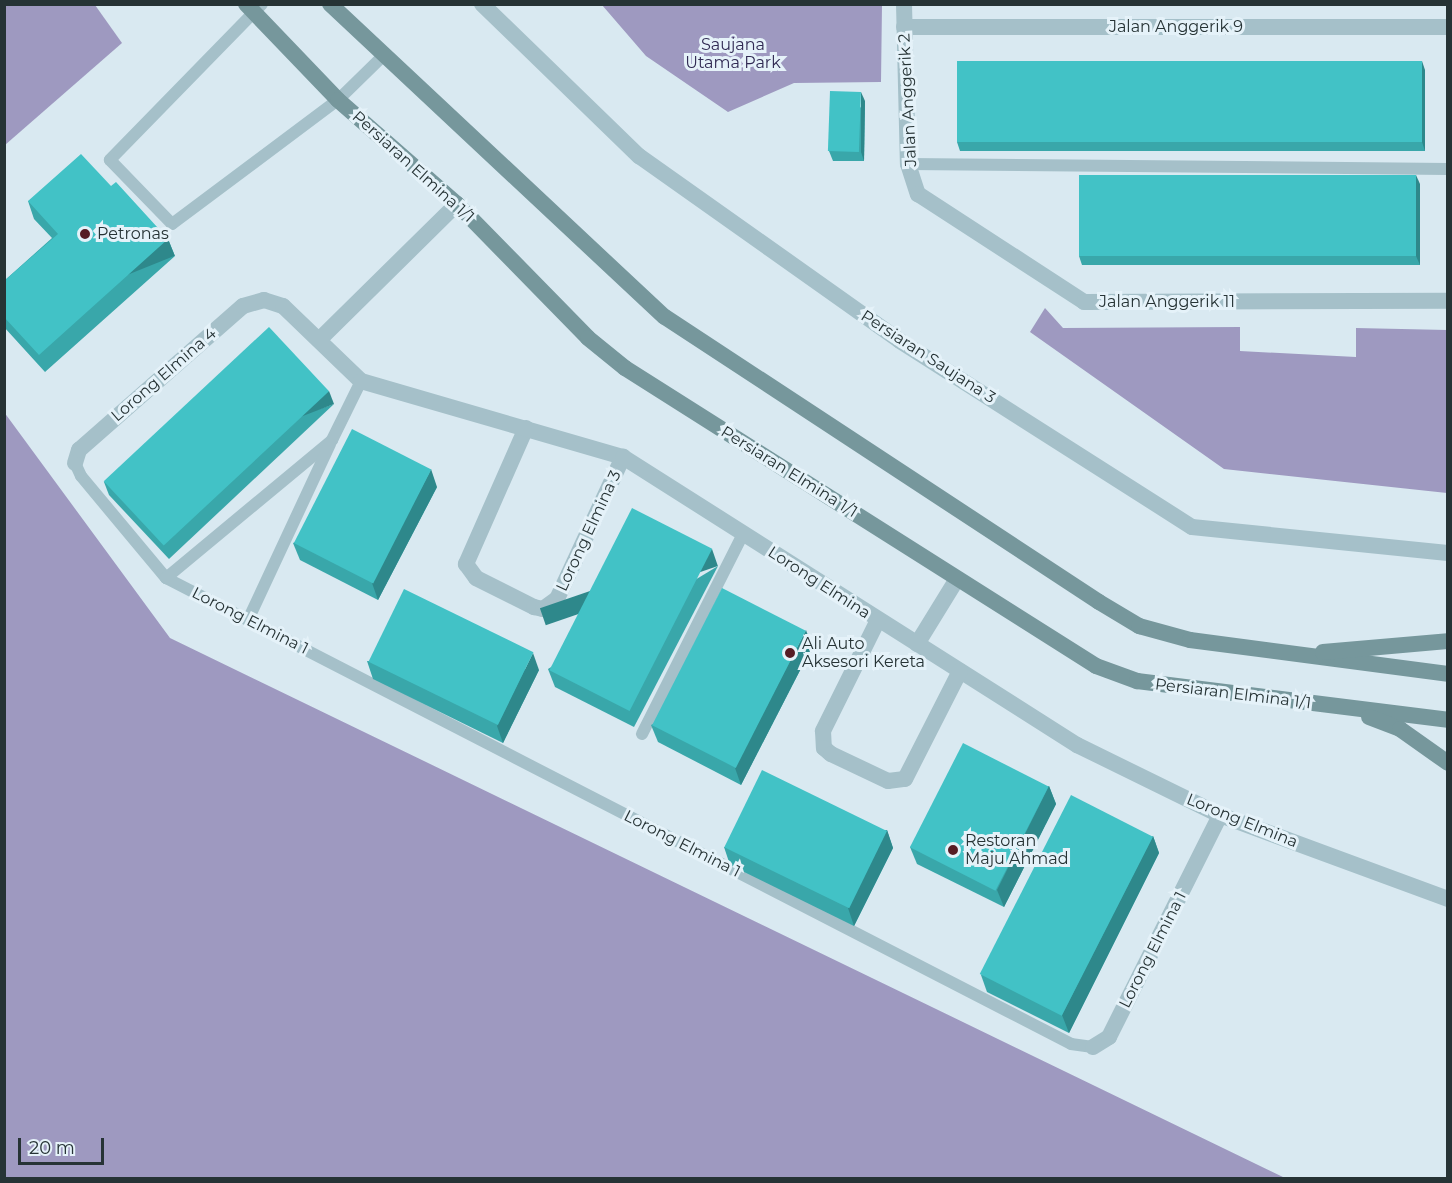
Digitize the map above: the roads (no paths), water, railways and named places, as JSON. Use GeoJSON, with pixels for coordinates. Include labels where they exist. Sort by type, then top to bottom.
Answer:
{"type":"FeatureCollection","features":[{"type":"Feature","properties":{"kind":"main road"},"geometry":{"type":"LineString","coordinates":[[330,4],[665,317],[1139,626],[1190,640],[1287,655],[1448,674]]}},
{"type":"Feature","properties":{"kind":"main road","name":"Persiaran Elmina 1/1"},"geometry":{"type":"LineString","coordinates":[[253,7],[338,100],[457,204],[588,338],[625,368],[1096,666],[1137,681],[1448,720]]}},
{"type":"Feature","properties":{"kind":"main road"},"geometry":{"type":"LineString","coordinates":[[1287,655],[1448,640]]}},
{"type":"Feature","properties":{"kind":"main road"},"geometry":{"type":"LineString","coordinates":[[1346,708],[1400,729],[1448,763]]}},
{"type":"Feature","properties":{"kind":"street","name":"Persiaran Saujana 3"},"geometry":{"type":"LineString","coordinates":[[482,4],[639,156],[900,341],[1192,527],[1448,553]]}},
{"type":"Feature","properties":{"kind":"street","name":"Jalan Anggerik 2"},"geometry":{"type":"LineString","coordinates":[[904,4],[908,164],[918,194]]}},
{"type":"Feature","properties":{"kind":"street","name":"Jalan Anggerik 9"},"geometry":{"type":"LineString","coordinates":[[904,27],[1448,27]]}},
{"type":"Feature","properties":{"kind":"street","name":"Jalan Anggerik 11"},"geometry":{"type":"LineString","coordinates":[[918,194],[1084,302],[1448,301]]}},
{"type":"Feature","properties":{"kind":"street"},"geometry":{"type":"LineString","coordinates":[[361,381],[321,338],[457,204]]}},
{"type":"Feature","properties":{"kind":"street","name":"Lorong Elmina 4"},"geometry":{"type":"LineString","coordinates":[[75,464],[79,450],[243,306],[264,300],[283,306],[321,338]]}},
{"type":"Feature","properties":{"kind":"street","name":"Lorong Elmina"},"geometry":{"type":"LineString","coordinates":[[361,381],[624,457],[1077,745],[1220,815],[1448,899]]}},
{"type":"Feature","properties":{"kind":"street","name":"Lorong Elmina 3"},"geometry":{"type":"LineString","coordinates":[[526,428],[466,564],[476,578],[534,607],[543,609],[557,599],[624,457]]}},
{"type":"Feature","properties":{"kind":"street"},"geometry":{"type":"LineString","coordinates":[[917,644],[957,579]]}},
{"type":"Feature","properties":{"kind":"street"},"geometry":{"type":"LineString","coordinates":[[878,620],[823,731],[824,748],[831,754],[888,781],[905,779],[960,671]]}},
{"type":"Feature","properties":{"kind":"street","name":"Lorong Elmina 1"},"geometry":{"type":"LineString","coordinates":[[1093,1047],[1109,1037],[1220,815]]}},
{"type":"Feature","properties":{"kind":"lane"},"geometry":{"type":"LineString","coordinates":[[253,7],[110,160],[172,224],[338,100],[384,55]]}},
{"type":"Feature","properties":{"kind":"lane"},"geometry":{"type":"LineString","coordinates":[[908,164],[1448,169]]}},
{"type":"Feature","properties":{"kind":"lane"},"geometry":{"type":"LineString","coordinates":[[248,620],[361,381]]}},
{"type":"Feature","properties":{"kind":"lane"},"geometry":{"type":"LineString","coordinates":[[166,578],[332,440]]}},
{"type":"Feature","properties":{"kind":"lane","name":"Lorong Elmina 1"},"geometry":{"type":"LineString","coordinates":[[75,464],[81,476],[166,578],[1071,1044],[1093,1047]]}},
{"type":"Feature","properties":{"kind":"lane"},"geometry":{"type":"LineString","coordinates":[[642,734],[743,534]]}},
{"type":"Feature","properties":{"kind":"place","name":"Petronas"},"geometry":{"type":"Point","coordinates":[85,234]}},
{"type":"Feature","properties":{"kind":"place","name":"Ali Auto Aksesori Kereta"},"geometry":{"type":"Point","coordinates":[790,653]}},
{"type":"Feature","properties":{"kind":"place","name":"Restoran Maju Ahmad"},"geometry":{"type":"Point","coordinates":[953,850]}},
{"type":"Feature","properties":{"kind":"park label","name":"Saujana Utama Park"},"geometry":{"type":"Point","coordinates":[733,54]}}]}
